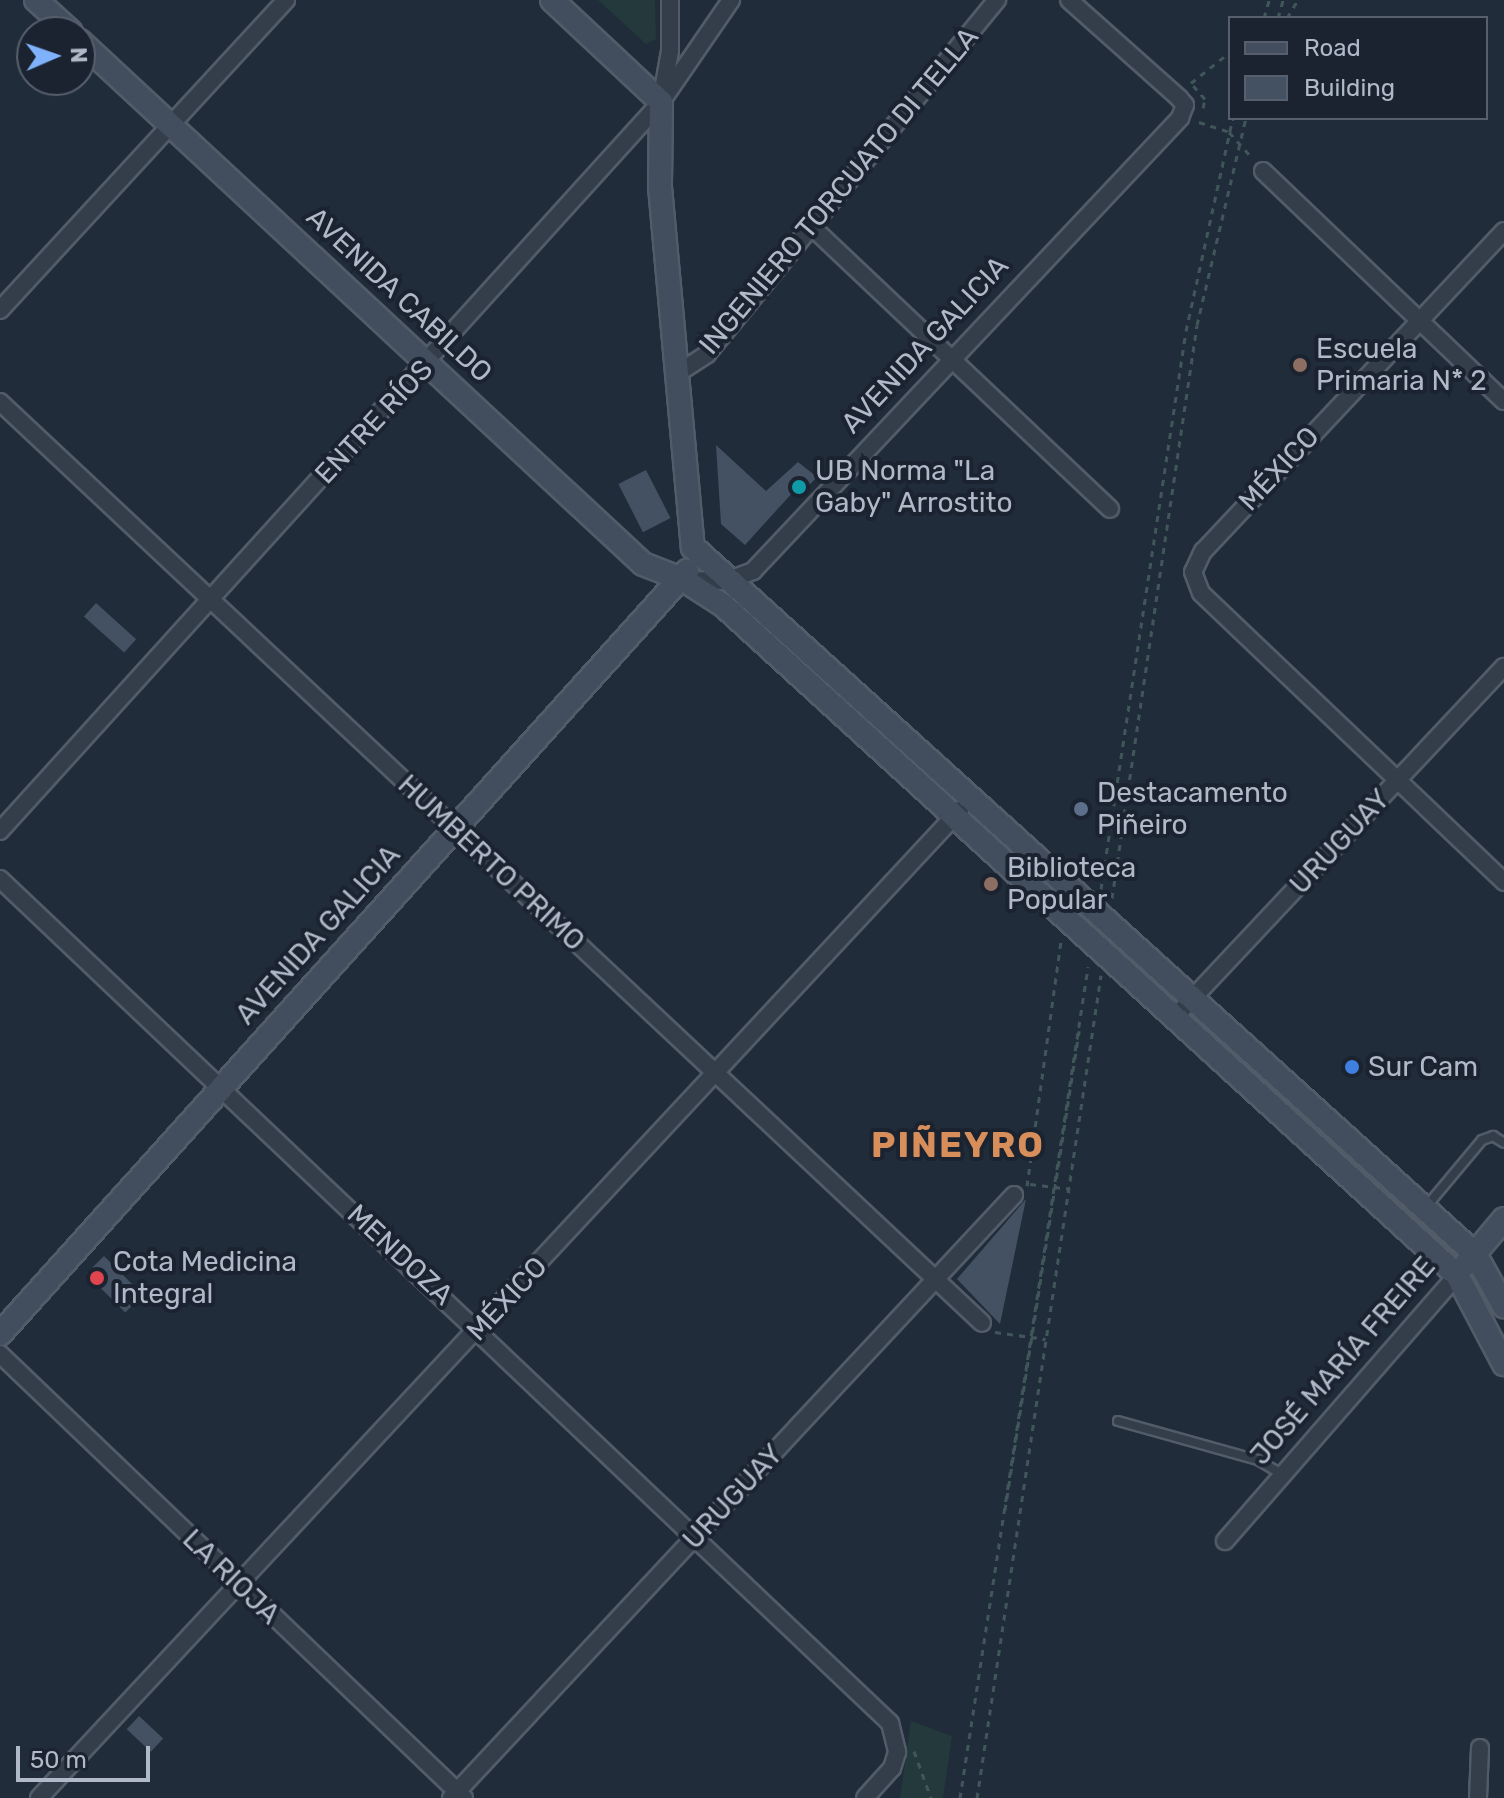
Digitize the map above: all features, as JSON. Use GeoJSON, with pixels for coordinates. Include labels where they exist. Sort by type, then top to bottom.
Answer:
{"type":"FeatureCollection","features":[{"type":"Feature","properties":{"kind":"main road"},"geometry":{"type":"LineString","coordinates":[[36,0],[54,16]]}},
{"type":"Feature","properties":{"kind":"main road"},"geometry":{"type":"LineString","coordinates":[[552,0],[661,102],[660,187],[693,547],[684,580]]}},
{"type":"Feature","properties":{"kind":"main road","name":"AVENIDA CABILDO"},"geometry":{"type":"LineString","coordinates":[[96,56],[643,564],[684,580],[724,606],[1076,925],[1098,952],[1176,1016],[1457,1275],[1504,1364]]}},
{"type":"Feature","properties":{"kind":"main road"},"geometry":{"type":"LineString","coordinates":[[693,547],[726,581],[972,796],[1475,1254],[1504,1306]]}},
{"type":"Feature","properties":{"kind":"main road","name":"AVENIDA GALICIA"},"geometry":{"type":"LineString","coordinates":[[0,1334],[652,606],[684,580]]}},
{"type":"Feature","properties":{"kind":"main road","name":"JOSÉ MARÍA FREIRE"},"geometry":{"type":"LineString","coordinates":[[1457,1275],[1504,1219]]}},
{"type":"Feature","properties":{"kind":"street"},"geometry":{"type":"LineString","coordinates":[[0,310],[286,0]]}},
{"type":"Feature","properties":{"kind":"street"},"geometry":{"type":"LineString","coordinates":[[661,102],[670,51],[670,0]]}},
{"type":"Feature","properties":{"kind":"street","name":"ENTRE RÍOS"},"geometry":{"type":"LineString","coordinates":[[0,831],[429,363],[661,102],[731,0]]}},
{"type":"Feature","properties":{"kind":"street","name":"INGENIERO TORCUATO DI TELLA"},"geometry":{"type":"LineString","coordinates":[[675,375],[707,354],[997,0]]}},
{"type":"Feature","properties":{"kind":"street","name":"AVENIDA GALICIA"},"geometry":{"type":"LineString","coordinates":[[684,580],[726,581],[753,571],[1180,118],[1185,105],[1069,0]]}},
{"type":"Feature","properties":{"kind":"street"},"geometry":{"type":"LineString","coordinates":[[1263,171],[1504,401]]}},
{"type":"Feature","properties":{"kind":"street"},"geometry":{"type":"LineString","coordinates":[[812,227],[951,362],[1110,509]]}},
{"type":"Feature","properties":{"kind":"street","name":"MÉXICO"},"geometry":{"type":"LineString","coordinates":[[1396,782],[1201,593],[1193,572],[1203,551],[1504,231]]}},
{"type":"Feature","properties":{"kind":"street","name":"HUMBERTO PRIMO"},"geometry":{"type":"LineString","coordinates":[[0,402],[982,1323]]}},
{"type":"Feature","properties":{"kind":"street","name":"URUGUAY"},"geometry":{"type":"LineString","coordinates":[[1176,1016],[1504,667]]}},
{"type":"Feature","properties":{"kind":"street"},"geometry":{"type":"LineString","coordinates":[[1396,782],[1504,882]]}},
{"type":"Feature","properties":{"kind":"street","name":"MÉXICO"},"geometry":{"type":"LineString","coordinates":[[39,1798],[719,1074],[972,796]]}},
{"type":"Feature","properties":{"kind":"street","name":"MENDOZA"},"geometry":{"type":"LineString","coordinates":[[0,879],[220,1089],[479,1328],[697,1537],[894,1735]]}},
{"type":"Feature","properties":{"kind":"street","name":"URUGUAY"},"geometry":{"type":"LineString","coordinates":[[457,1796],[1014,1195]]}},
{"type":"Feature","properties":{"kind":"street","name":"JOSÉ MARÍA FREIRE"},"geometry":{"type":"LineString","coordinates":[[1225,1541],[1457,1275]]}},
{"type":"Feature","properties":{"kind":"street","name":"LA RIOJA"},"geometry":{"type":"LineString","coordinates":[[0,1354],[457,1796]]}},
{"type":"Feature","properties":{"kind":"street"},"geometry":{"type":"LineString","coordinates":[[865,1798],[892,1768],[894,1735]]}},
{"type":"Feature","properties":{"kind":"street"},"geometry":{"type":"LineString","coordinates":[[1478,1798],[1480,1748]]}},
{"type":"Feature","properties":{"kind":"lane"},"geometry":{"type":"LineString","coordinates":[[1425,1208],[1482,1140],[1493,1136],[1504,1143]]}},
{"type":"Feature","properties":{"kind":"lane"},"geometry":{"type":"LineString","coordinates":[[1118,1421],[1258,1460],[1284,1475]]}},
{"type":"Feature","properties":{"kind":"path"},"geometry":{"type":"LineString","coordinates":[[1192,130],[1199,122],[1205,99],[1191,83],[1228,54]]}},
{"type":"Feature","properties":{"kind":"path"},"geometry":{"type":"LineString","coordinates":[[1097,910],[1160,483],[1232,120]]}},
{"type":"Feature","properties":{"kind":"path"},"geometry":{"type":"LineString","coordinates":[[1199,122],[1229,132],[1263,171]]}},
{"type":"Feature","properties":{"kind":"path"},"geometry":{"type":"LineString","coordinates":[[1030,1184],[1043,1102],[1044,1028],[1061,941],[1076,925]]}},
{"type":"Feature","properties":{"kind":"path"},"geometry":{"type":"LineString","coordinates":[[977,1798],[1069,1189],[1098,952]]}},
{"type":"Feature","properties":{"kind":"path"},"geometry":{"type":"LineString","coordinates":[[960,1798],[1098,952]]}},
{"type":"Feature","properties":{"kind":"path"},"geometry":{"type":"LineString","coordinates":[[1014,1195],[1030,1184],[1069,1189]]}},
{"type":"Feature","properties":{"kind":"path"},"geometry":{"type":"LineString","coordinates":[[982,1323],[1001,1336],[1046,1339]]}},
{"type":"Feature","properties":{"kind":"path"},"geometry":{"type":"LineString","coordinates":[[894,1735],[916,1752],[931,1798]]}},
{"type":"Feature","properties":{"kind":"green space"},"geometry":{"type":"Polygon","coordinates":[[[598,0],[655,0],[656,39],[646,44],[598,0]]]}},
{"type":"Feature","properties":{"kind":"green space"},"geometry":{"type":"Polygon","coordinates":[[[911,1721],[952,1736],[943,1798],[900,1798],[911,1721]]]}},
{"type":"Feature","properties":{"kind":"building"},"geometry":{"type":"Polygon","coordinates":[[[716,445],[766,491],[798,462],[817,477],[799,496],[794,491],[745,545],[721,524],[716,445]]]}},
{"type":"Feature","properties":{"kind":"building"},"geometry":{"type":"Polygon","coordinates":[[[646,470],[671,518],[643,532],[618,484],[646,470]]]}},
{"type":"Feature","properties":{"kind":"building"},"geometry":{"type":"Polygon","coordinates":[[[96,603],[136,639],[124,653],[84,616],[96,603]]]}},
{"type":"Feature","properties":{"kind":"building"},"geometry":{"type":"Polygon","coordinates":[[[1026,1199],[1000,1324],[957,1279],[1026,1199]]]}},
{"type":"Feature","properties":{"kind":"building"},"geometry":{"type":"Polygon","coordinates":[[[104,1256],[143,1295],[125,1313],[86,1274],[104,1256]]]}},
{"type":"Feature","properties":{"kind":"building"},"geometry":{"type":"Polygon","coordinates":[[[139,1716],[163,1739],[151,1752],[127,1729],[139,1716]]]}},
{"type":"Feature","properties":{"kind":"place","name":"Escuela Primaria N* 2"},"geometry":{"type":"Point","coordinates":[1300,365]}},
{"type":"Feature","properties":{"kind":"place","name":"UB Norma \"La Gaby\" Arrostito"},"geometry":{"type":"Point","coordinates":[799,487]}},
{"type":"Feature","properties":{"kind":"place","name":"Destacamento Piñeiro"},"geometry":{"type":"Point","coordinates":[1081,809]}},
{"type":"Feature","properties":{"kind":"place","name":"Biblioteca Popular"},"geometry":{"type":"Point","coordinates":[991,884]}},
{"type":"Feature","properties":{"kind":"place","name":"Sur Cam"},"geometry":{"type":"Point","coordinates":[1352,1067]}},
{"type":"Feature","properties":{"kind":"place","name":"Cota Medicina Integral"},"geometry":{"type":"Point","coordinates":[97,1278]}},
{"type":"Feature","properties":{"kind":"district","name":"PIÑEYRO"},"geometry":{"type":"Point","coordinates":[958,1145]}}]}
